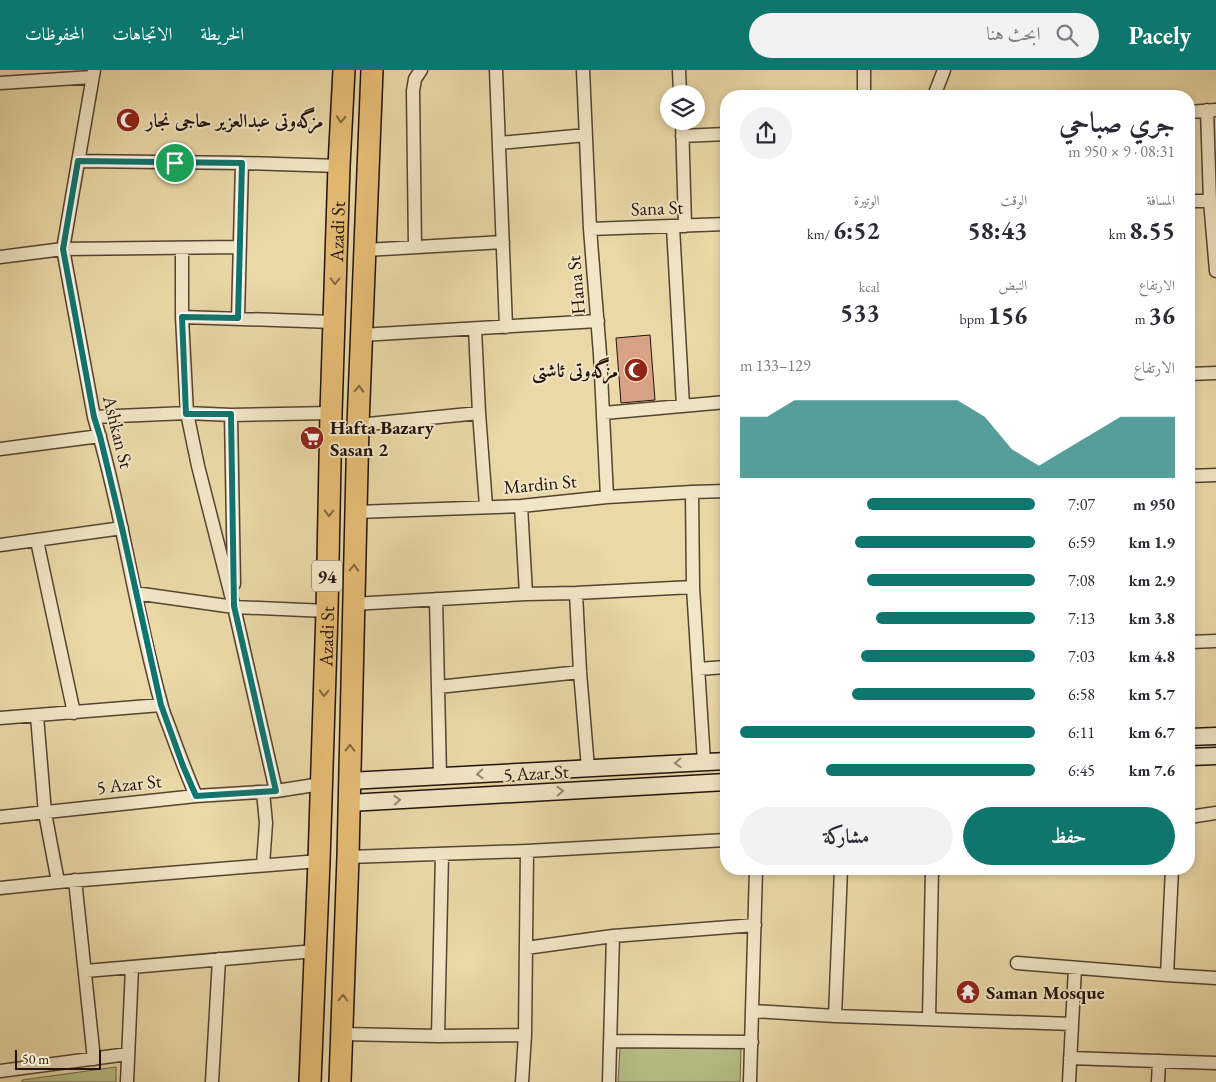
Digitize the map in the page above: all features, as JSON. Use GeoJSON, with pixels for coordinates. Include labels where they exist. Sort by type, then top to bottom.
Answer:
{"type":"FeatureCollection","features":[{"type":"Feature","properties":{"kind":"highway","name":"Azadi St"},"geometry":{"type":"LineString","coordinates":[[310,1082],[327,611],[339,166],[344,70]]}},
{"type":"Feature","properties":{"kind":"highway","name":"Azadi St"},"geometry":{"type":"LineString","coordinates":[[340,1082],[348,857],[358,427],[372,70]]}},
{"type":"Feature","properties":{"kind":"main road"},"geometry":{"type":"LineString","coordinates":[[331,420],[335,436],[344,440],[353,437],[358,427]]}},
{"type":"Feature","properties":{"kind":"main road"},"geometry":{"type":"LineString","coordinates":[[329,489],[333,479],[343,474],[352,478],[357,488]]}},
{"type":"Feature","properties":{"kind":"main road"},"geometry":{"type":"LineString","coordinates":[[1195,737],[1216,736]]}},
{"type":"Feature","properties":{"kind":"main road"},"geometry":{"type":"LineString","coordinates":[[1195,757],[1216,756]]}},
{"type":"Feature","properties":{"kind":"main road","name":"5 Azar St"},"geometry":{"type":"LineString","coordinates":[[349,781],[720,761]]}},
{"type":"Feature","properties":{"kind":"main road","name":"5 Azar St"},"geometry":{"type":"LineString","coordinates":[[349,803],[720,782]]}},
{"type":"Feature","properties":{"kind":"street"},"geometry":{"type":"LineString","coordinates":[[415,247],[413,91],[415,79],[421,70]]}},
{"type":"Feature","properties":{"kind":"street"},"geometry":{"type":"LineString","coordinates":[[496,70],[506,327]]}},
{"type":"Feature","properties":{"kind":"street","name":"Hana St"},"geometry":{"type":"LineString","coordinates":[[583,70],[590,229],[604,413],[607,497]]}},
{"type":"Feature","properties":{"kind":"street"},"geometry":{"type":"LineString","coordinates":[[679,70],[680,85]]}},
{"type":"Feature","properties":{"kind":"street"},"geometry":{"type":"LineString","coordinates":[[864,70],[864,90]]}},
{"type":"Feature","properties":{"kind":"street"},"geometry":{"type":"LineString","coordinates":[[936,90],[944,70]]}},
{"type":"Feature","properties":{"kind":"street"},"geometry":{"type":"LineString","coordinates":[[0,83],[93,74]]}},
{"type":"Feature","properties":{"kind":"street","name":"Ashkan St"},"geometry":{"type":"LineString","coordinates":[[93,74],[63,249],[94,417],[122,528],[161,705],[196,796]]}},
{"type":"Feature","properties":{"kind":"street"},"geometry":{"type":"LineString","coordinates":[[1195,111],[1211,110],[1210,201],[1216,271]]}},
{"type":"Feature","properties":{"kind":"street"},"geometry":{"type":"LineString","coordinates":[[682,130],[679,226],[683,406]]}},
{"type":"Feature","properties":{"kind":"street"},"geometry":{"type":"LineString","coordinates":[[682,136],[720,134]]}},
{"type":"Feature","properties":{"kind":"street"},"geometry":{"type":"LineString","coordinates":[[499,143],[586,135]]}},
{"type":"Feature","properties":{"kind":"street"},"geometry":{"type":"LineString","coordinates":[[78,161],[339,166]]}},
{"type":"Feature","properties":{"kind":"street"},"geometry":{"type":"LineString","coordinates":[[238,318],[242,163]]}},
{"type":"Feature","properties":{"kind":"street"},"geometry":{"type":"LineString","coordinates":[[1195,202],[1210,201]]}},
{"type":"Feature","properties":{"kind":"street","name":"Sana St"},"geometry":{"type":"LineString","coordinates":[[590,229],[720,224]]}},
{"type":"Feature","properties":{"kind":"street"},"geometry":{"type":"LineString","coordinates":[[366,250],[503,242]]}},
{"type":"Feature","properties":{"kind":"street"},"geometry":{"type":"LineString","coordinates":[[0,257],[63,249],[240,247]]}},
{"type":"Feature","properties":{"kind":"street"},"geometry":{"type":"LineString","coordinates":[[182,248],[182,317],[186,414],[234,606],[276,791]]}},
{"type":"Feature","properties":{"kind":"street"},"geometry":{"type":"LineString","coordinates":[[182,317],[334,322]]}},
{"type":"Feature","properties":{"kind":"street"},"geometry":{"type":"LineString","coordinates":[[361,334],[598,321]]}},
{"type":"Feature","properties":{"kind":"street"},"geometry":{"type":"LineString","coordinates":[[474,329],[486,506]]}},
{"type":"Feature","properties":{"kind":"street"},"geometry":{"type":"LineString","coordinates":[[1195,374],[1216,373]]}},
{"type":"Feature","properties":{"kind":"street"},"geometry":{"type":"LineString","coordinates":[[604,413],[720,403]]}},
{"type":"Feature","properties":{"kind":"street"},"geometry":{"type":"LineString","coordinates":[[358,427],[479,413]]}},
{"type":"Feature","properties":{"kind":"street"},"geometry":{"type":"LineString","coordinates":[[94,417],[231,414],[331,420]]}},
{"type":"Feature","properties":{"kind":"street"},"geometry":{"type":"LineString","coordinates":[[231,414],[234,606]]}},
{"type":"Feature","properties":{"kind":"street"},"geometry":{"type":"LineString","coordinates":[[0,448],[100,436]]}},
{"type":"Feature","properties":{"kind":"street"},"geometry":{"type":"LineString","coordinates":[[1195,476],[1216,475]]}},
{"type":"Feature","properties":{"kind":"street","name":"Mardin St"},"geometry":{"type":"LineString","coordinates":[[356,512],[521,506],[607,497],[720,491]]}},
{"type":"Feature","properties":{"kind":"street"},"geometry":{"type":"LineString","coordinates":[[692,492],[693,586],[704,762]]}},
{"type":"Feature","properties":{"kind":"street"},"geometry":{"type":"LineString","coordinates":[[521,506],[526,594]]}},
{"type":"Feature","properties":{"kind":"street"},"geometry":{"type":"LineString","coordinates":[[0,545],[122,528]]}},
{"type":"Feature","properties":{"kind":"street"},"geometry":{"type":"LineString","coordinates":[[37,541],[74,713]]}},
{"type":"Feature","properties":{"kind":"street"},"geometry":{"type":"LineString","coordinates":[[354,604],[693,586]]}},
{"type":"Feature","properties":{"kind":"street"},"geometry":{"type":"LineString","coordinates":[[135,593],[234,606],[327,611]]}},
{"type":"Feature","properties":{"kind":"street"},"geometry":{"type":"LineString","coordinates":[[576,593],[588,768]]}},
{"type":"Feature","properties":{"kind":"street"},"geometry":{"type":"LineString","coordinates":[[436,599],[440,776]]}},
{"type":"Feature","properties":{"kind":"street"},"geometry":{"type":"LineString","coordinates":[[1195,642],[1216,641]]}},
{"type":"Feature","properties":{"kind":"street"},"geometry":{"type":"LineString","coordinates":[[698,669],[720,667]]}},
{"type":"Feature","properties":{"kind":"street"},"geometry":{"type":"LineString","coordinates":[[438,687],[580,672]]}},
{"type":"Feature","properties":{"kind":"street"},"geometry":{"type":"LineString","coordinates":[[0,718],[161,705]]}},
{"type":"Feature","properties":{"kind":"street"},"geometry":{"type":"LineString","coordinates":[[37,716],[45,813],[58,882]]}},
{"type":"Feature","properties":{"kind":"street","name":"5 Azar St"},"geometry":{"type":"LineString","coordinates":[[0,818],[196,796],[276,791],[321,784]]}},
{"type":"Feature","properties":{"kind":"street"},"geometry":{"type":"LineString","coordinates":[[263,792],[266,823],[263,865]]}},
{"type":"Feature","properties":{"kind":"street"},"geometry":{"type":"LineString","coordinates":[[1195,816],[1216,813]]}},
{"type":"Feature","properties":{"kind":"street"},"geometry":{"type":"LineString","coordinates":[[348,857],[527,851],[720,840]]}},
{"type":"Feature","properties":{"kind":"street"},"geometry":{"type":"LineString","coordinates":[[522,1082],[525,1035],[527,851]]}},
{"type":"Feature","properties":{"kind":"street"},"geometry":{"type":"LineString","coordinates":[[438,1036],[442,854]]}},
{"type":"Feature","properties":{"kind":"street"},"geometry":{"type":"LineString","coordinates":[[0,888],[319,860]]}},
{"type":"Feature","properties":{"kind":"street"},"geometry":{"type":"LineString","coordinates":[[750,1082],[756,875]]}},
{"type":"Feature","properties":{"kind":"street"},"geometry":{"type":"LineString","coordinates":[[836,1016],[841,875]]}},
{"type":"Feature","properties":{"kind":"street"},"geometry":{"type":"LineString","coordinates":[[929,1019],[932,875]]}},
{"type":"Feature","properties":{"kind":"street"},"geometry":{"type":"LineString","coordinates":[[1166,975],[1172,875]]}},
{"type":"Feature","properties":{"kind":"street"},"geometry":{"type":"LineString","coordinates":[[76,880],[94,1059]]}},
{"type":"Feature","properties":{"kind":"street"},"geometry":{"type":"LineString","coordinates":[[526,948],[613,936],[755,925]]}},
{"type":"Feature","properties":{"kind":"street"},"geometry":{"type":"LineString","coordinates":[[610,1082],[613,936]]}},
{"type":"Feature","properties":{"kind":"street"},"geometry":{"type":"LineString","coordinates":[[86,972],[315,951]]}},
{"type":"Feature","properties":{"kind":"street"},"geometry":{"type":"LineString","coordinates":[[212,1082],[219,959]]}},
{"type":"Feature","properties":{"kind":"street"},"geometry":{"type":"LineString","coordinates":[[1017,964],[1216,978]]}},
{"type":"Feature","properties":{"kind":"street"},"geometry":{"type":"LineString","coordinates":[[127,1082],[132,967]]}},
{"type":"Feature","properties":{"kind":"street"},"geometry":{"type":"LineString","coordinates":[[1069,1082],[1075,968]]}},
{"type":"Feature","properties":{"kind":"street"},"geometry":{"type":"LineString","coordinates":[[752,1011],[836,1016],[1072,1024]]}},
{"type":"Feature","properties":{"kind":"street"},"geometry":{"type":"LineString","coordinates":[[342,1034],[525,1035]]}},
{"type":"Feature","properties":{"kind":"street"},"geometry":{"type":"LineString","coordinates":[[611,1041],[752,1042]]}},
{"type":"Feature","properties":{"kind":"street"},"geometry":{"type":"LineString","coordinates":[[1,1082],[0,1070],[128,1054]]}},
{"type":"Feature","properties":{"kind":"street"},"geometry":{"type":"LineString","coordinates":[[1070,1058],[1216,1063]]}},
{"type":"Feature","properties":{"kind":"street"},"geometry":{"type":"LineString","coordinates":[[1158,1082],[1159,1061]]}},
{"type":"Feature","properties":{"kind":"green space"},"geometry":{"type":"Polygon","coordinates":[[[620,1048],[741,1048],[740,1082],[618,1082],[620,1048]]]}},
{"type":"Feature","properties":{"kind":"green space"},"geometry":{"type":"Polygon","coordinates":[[[116,1067],[116,1082],[22,1082],[22,1080],[116,1067]]]}},
{"type":"Feature","properties":{"kind":"building","name":"مزگەوتی ئاشتی"},"geometry":{"type":"Polygon","coordinates":[[[650,335],[655,400],[621,403],[616,338],[650,335]]]}},
{"type":"Feature","properties":{"kind":"place","name":"مزگەوتی عبدالعزير حاجی نجار"},"geometry":{"type":"Point","coordinates":[128,120]}},
{"type":"Feature","properties":{"kind":"place","name":"مزگەوتی ئاشتی"},"geometry":{"type":"Point","coordinates":[636,370]}},
{"type":"Feature","properties":{"kind":"place","name":"Hafta Bazary Sasan 2"},"geometry":{"type":"Point","coordinates":[312,438]}},
{"type":"Feature","properties":{"kind":"place","name":"Saman Mosque"},"geometry":{"type":"Point","coordinates":[968,992]}},
{"type":"Feature","properties":{"kind":"route"},"geometry":{"type":"LineString","coordinates":[[78,161],[175,163],[242,163],[238,318],[182,317],[186,414],[231,414],[234,606],[276,791],[196,796],[183,766],[161,705],[122,528],[89,396],[63,249],[78,161]]}}]}
